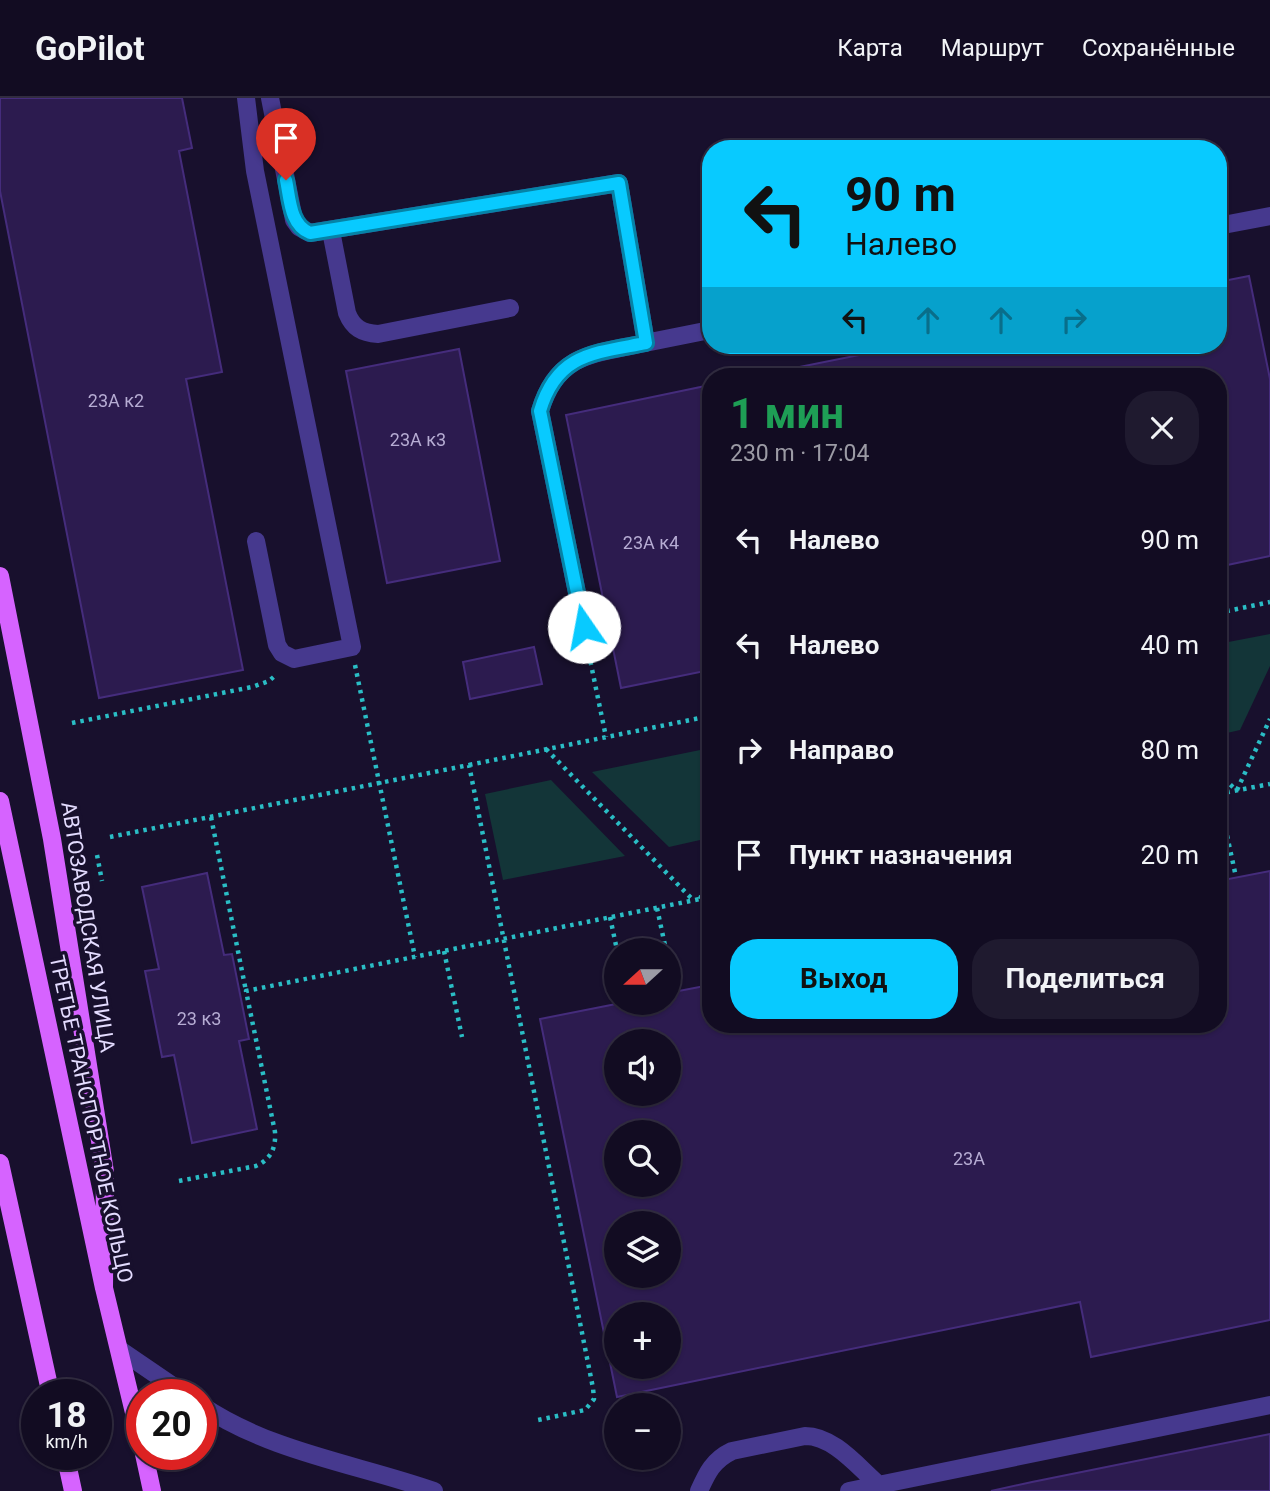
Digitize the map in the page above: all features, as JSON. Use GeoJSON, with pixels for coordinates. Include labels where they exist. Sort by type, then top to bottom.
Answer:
{"type":"FeatureCollection","features":[{"type":"Feature","properties":{"kind":"main road","name":"АВТОЗАВОДСКАЯ УЛИЦА"},"geometry":{"type":"LineString","coordinates":[[0,576],[52,839],[105,1172],[104,1288]]}},
{"type":"Feature","properties":{"kind":"main road","name":"ТРЕТЬЕ ТРАНСПОРТНОЕ КОЛЬЦО"},"geometry":{"type":"LineString","coordinates":[[0,801],[104,1288],[127,1379]]}},
{"type":"Feature","properties":{"kind":"main road"},"geometry":{"type":"LineString","coordinates":[[0,1163],[47,1379]]}},
{"type":"Feature","properties":{"kind":"main road"},"geometry":{"type":"LineString","coordinates":[[68,1470],[73,1491]]}},
{"type":"Feature","properties":{"kind":"main road"},"geometry":{"type":"LineString","coordinates":[[147,1470],[152,1491]]}},
{"type":"Feature","properties":{"kind":"street"},"geometry":{"type":"LineString","coordinates":[[246,98],[255,171],[352,647],[294,659],[282,653],[277,645],[256,541]]}},
{"type":"Feature","properties":{"kind":"street"},"geometry":{"type":"LineString","coordinates":[[270,98],[294,219],[299,227],[310,233],[619,183],[646,343]]}},
{"type":"Feature","properties":{"kind":"street"},"geometry":{"type":"LineString","coordinates":[[1227,224],[1270,216]]}},
{"type":"Feature","properties":{"kind":"street"},"geometry":{"type":"LineString","coordinates":[[331,231],[347,313],[362,331],[378,334],[510,308]]}},
{"type":"Feature","properties":{"kind":"street"},"geometry":{"type":"LineString","coordinates":[[584,627],[540,411],[545,394],[570,363],[585,355],[702,332]]}},
{"type":"Feature","properties":{"kind":"street"},"geometry":{"type":"LineString","coordinates":[[0,1194],[11,1215]]}},
{"type":"Feature","properties":{"kind":"street"},"geometry":{"type":"LineString","coordinates":[[120,1350],[163,1379]]}},
{"type":"Feature","properties":{"kind":"street"},"geometry":{"type":"LineString","coordinates":[[849,1491],[1270,1405]]}},
{"type":"Feature","properties":{"kind":"street"},"geometry":{"type":"LineString","coordinates":[[217,1414],[248,1431],[296,1449],[434,1491]]}},
{"type":"Feature","properties":{"kind":"street"},"geometry":{"type":"LineString","coordinates":[[699,1491],[707,1473],[722,1456],[732,1451],[805,1436],[815,1436],[829,1442],[879,1485]]}},
{"type":"Feature","properties":{"kind":"path"},"geometry":{"type":"LineString","coordinates":[[1227,610],[1270,602]]}},
{"type":"Feature","properties":{"kind":"path"},"geometry":{"type":"LineString","coordinates":[[584,627],[606,737]]}},
{"type":"Feature","properties":{"kind":"path"},"geometry":{"type":"LineString","coordinates":[[352,647],[415,957]]}},
{"type":"Feature","properties":{"kind":"path"},"geometry":{"type":"LineString","coordinates":[[72,723],[262,684],[276,676],[288,657]]}},
{"type":"Feature","properties":{"kind":"path"},"geometry":{"type":"LineString","coordinates":[[110,837],[702,718]]}},
{"type":"Feature","properties":{"kind":"path"},"geometry":{"type":"LineString","coordinates":[[1237,790],[1270,719]]}},
{"type":"Feature","properties":{"kind":"path"},"geometry":{"type":"LineString","coordinates":[[545,750],[702,899]]}},
{"type":"Feature","properties":{"kind":"path"},"geometry":{"type":"LineString","coordinates":[[469,765],[594,1399],[591,1406],[585,1410],[538,1420]]}},
{"type":"Feature","properties":{"kind":"path"},"geometry":{"type":"LineString","coordinates":[[1227,781],[1237,790]]}},
{"type":"Feature","properties":{"kind":"path"},"geometry":{"type":"LineString","coordinates":[[1227,792],[1270,783]]}},
{"type":"Feature","properties":{"kind":"path"},"geometry":{"type":"LineString","coordinates":[[179,1181],[256,1166],[272,1153],[276,1142],[211,817]]}},
{"type":"Feature","properties":{"kind":"path"},"geometry":{"type":"LineString","coordinates":[[1227,836],[1236,877]]}},
{"type":"Feature","properties":{"kind":"path"},"geometry":{"type":"LineString","coordinates":[[97,855],[102,881]]}},
{"type":"Feature","properties":{"kind":"path"},"geometry":{"type":"LineString","coordinates":[[246,991],[702,899]]}},
{"type":"Feature","properties":{"kind":"path"},"geometry":{"type":"LineString","coordinates":[[657,908],[663,938]]}},
{"type":"Feature","properties":{"kind":"path"},"geometry":{"type":"LineString","coordinates":[[610,918],[614,938]]}},
{"type":"Feature","properties":{"kind":"path"},"geometry":{"type":"LineString","coordinates":[[444,951],[462,1037]]}},
{"type":"Feature","properties":{"kind":"green space"},"geometry":{"type":"Polygon","coordinates":[[[1270,634],[1270,666],[1240,730],[1227,733],[1227,642],[1270,634]]]}},
{"type":"Feature","properties":{"kind":"green space"},"geometry":{"type":"Polygon","coordinates":[[[702,750],[700,840],[669,847],[592,772],[702,750]]]}},
{"type":"Feature","properties":{"kind":"green space"},"geometry":{"type":"Polygon","coordinates":[[[551,780],[625,856],[503,880],[485,794],[551,780]]]}},
{"type":"Feature","properties":{"kind":"building"},"geometry":{"type":"Polygon","coordinates":[[[0,98],[182,98],[192,148],[179,151],[222,372],[186,379],[243,670],[99,698],[0,191],[0,98]]]}},
{"type":"Feature","properties":{"kind":"building"},"geometry":{"type":"Polygon","coordinates":[[[1249,276],[1270,379],[1270,556],[1227,565],[1227,368],[795,368],[864,354],[1227,354],[1227,280],[1249,276]]]}},
{"type":"Feature","properties":{"kind":"building"},"geometry":{"type":"Polygon","coordinates":[[[459,349],[500,561],[387,583],[346,371],[459,349]]]}},
{"type":"Feature","properties":{"kind":"building"},"geometry":{"type":"Polygon","coordinates":[[[702,387],[702,672],[621,688],[566,415],[702,387]]]}},
{"type":"Feature","properties":{"kind":"building"},"geometry":{"type":"Polygon","coordinates":[[[534,647],[542,684],[470,699],[463,662],[534,647]]]}},
{"type":"Feature","properties":{"kind":"building"},"geometry":{"type":"Polygon","coordinates":[[[1270,871],[1270,1320],[1091,1357],[1080,1302],[636,1393],[616,1393],[613,1379],[681,1379],[681,1302],[604,1302],[604,1333],[540,1019],[604,1006],[604,1015],[681,1015],[681,991],[702,987],[702,1033],[1227,1033],[1227,879],[1270,871]]]}},
{"type":"Feature","properties":{"kind":"building"},"geometry":{"type":"Polygon","coordinates":[[[207,873],[224,955],[232,954],[249,1039],[239,1041],[257,1129],[192,1143],[174,1055],[162,1057],[145,971],[159,969],[142,887],[207,873]]]}},
{"type":"Feature","properties":{"kind":"building"},"geometry":{"type":"Polygon","coordinates":[[[1270,1434],[1270,1491],[991,1491],[1032,1482],[1270,1434]]]}},
{"type":"Feature","properties":{"kind":"route"},"geometry":{"type":"LineString","coordinates":[[286,180],[294,219],[299,227],[310,233],[619,183],[646,343],[585,355],[570,363],[552,382],[540,411],[584,627]]}}]}
